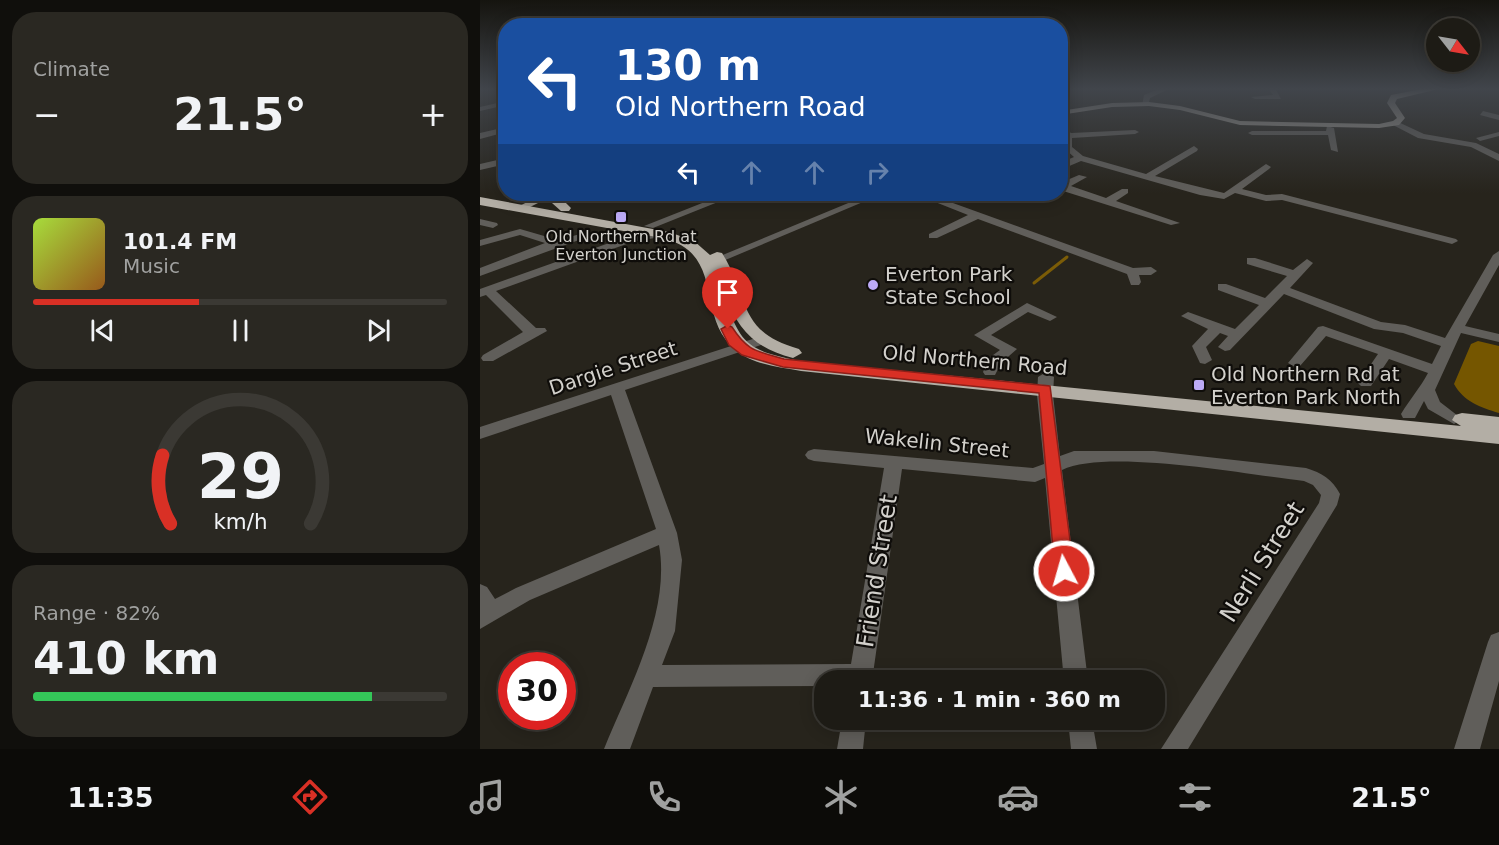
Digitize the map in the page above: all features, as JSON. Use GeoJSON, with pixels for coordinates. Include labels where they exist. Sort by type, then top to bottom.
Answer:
{"type":"FeatureCollection","features":[{"type":"Feature","properties":{"kind":"highway"},"geometry":{"type":"LineString","coordinates":[[480,199],[498,200]]}},
{"type":"Feature","properties":{"kind":"highway"},"geometry":{"type":"LineString","coordinates":[[480,199],[686,241],[703,253],[709,265],[728,329],[740,348]]}},
{"type":"Feature","properties":{"kind":"highway"},"geometry":{"type":"LineString","coordinates":[[534,201],[644,232],[695,237],[711,248],[718,259],[740,311],[759,341]]}},
{"type":"Feature","properties":{"kind":"highway"},"geometry":{"type":"LineString","coordinates":[[557,201],[565,208]]}},
{"type":"Feature","properties":{"kind":"highway","name":"Old Northern Road"},"geometry":{"type":"LineString","coordinates":[[759,341],[773,349],[796,354],[990,372],[1046,383]]}},
{"type":"Feature","properties":{"kind":"highway","name":"Old Northern Road"},"geometry":{"type":"LineString","coordinates":[[740,348],[759,357],[801,366],[1046,383],[1499,437]]}},
{"type":"Feature","properties":{"kind":"highway","name":"Old Northern Road"},"geometry":{"type":"LineString","coordinates":[[1085,387],[1409,414],[1499,424]]}},
{"type":"Feature","properties":{"kind":"main road"},"geometry":{"type":"LineString","coordinates":[[1285,123],[1378,126],[1396,123]]}},
{"type":"Feature","properties":{"kind":"main road"},"geometry":{"type":"LineString","coordinates":[[522,207],[534,201]]}},
{"type":"Feature","properties":{"kind":"street"},"geometry":{"type":"LineString","coordinates":[[1285,123],[1296,133]]}},
{"type":"Feature","properties":{"kind":"street"},"geometry":{"type":"LineString","coordinates":[[1396,123],[1422,136],[1497,153]]}},
{"type":"Feature","properties":{"kind":"street"},"geometry":{"type":"LineString","coordinates":[[1252,133],[1330,130],[1335,150]]}},
{"type":"Feature","properties":{"kind":"street"},"geometry":{"type":"LineString","coordinates":[[480,136],[498,131]]}},
{"type":"Feature","properties":{"kind":"street"},"geometry":{"type":"LineString","coordinates":[[1068,136],[1135,132]]}},
{"type":"Feature","properties":{"kind":"street"},"geometry":{"type":"LineString","coordinates":[[1480,138],[1499,134]]}},
{"type":"Feature","properties":{"kind":"street"},"geometry":{"type":"LineString","coordinates":[[1068,148],[1080,158],[1220,200],[1266,167]]}},
{"type":"Feature","properties":{"kind":"street"},"geometry":{"type":"LineString","coordinates":[[1147,177],[1194,149]]}},
{"type":"Feature","properties":{"kind":"street"},"geometry":{"type":"LineString","coordinates":[[1068,163],[1080,158]]}},
{"type":"Feature","properties":{"kind":"street"},"geometry":{"type":"LineString","coordinates":[[480,167],[498,162]]}},
{"type":"Feature","properties":{"kind":"street"},"geometry":{"type":"LineString","coordinates":[[1068,184],[1082,177]]}},
{"type":"Feature","properties":{"kind":"street"},"geometry":{"type":"LineString","coordinates":[[1068,189],[1175,223]]}},
{"type":"Feature","properties":{"kind":"street"},"geometry":{"type":"LineString","coordinates":[[1107,202],[1125,190]]}},
{"type":"Feature","properties":{"kind":"street"},"geometry":{"type":"LineString","coordinates":[[1235,190],[1266,198],[1282,197],[1452,241]]}},
{"type":"Feature","properties":{"kind":"street"},"geometry":{"type":"LineString","coordinates":[[483,291],[644,232],[717,201]]}},
{"type":"Feature","properties":{"kind":"street"},"geometry":{"type":"LineString","coordinates":[[718,259],[860,201]]}},
{"type":"Feature","properties":{"kind":"street"},"geometry":{"type":"LineString","coordinates":[[939,201],[1133,277],[1151,271]]}},
{"type":"Feature","properties":{"kind":"street"},"geometry":{"type":"LineString","coordinates":[[933,236],[977,215]]}},
{"type":"Feature","properties":{"kind":"street"},"geometry":{"type":"LineString","coordinates":[[480,222],[493,225]]}},
{"type":"Feature","properties":{"kind":"street"},"geometry":{"type":"LineString","coordinates":[[480,243],[520,230],[553,240],[554,245]]}},
{"type":"Feature","properties":{"kind":"street"},"geometry":{"type":"LineString","coordinates":[[480,272],[554,245],[584,237]]}},
{"type":"Feature","properties":{"kind":"street"},"geometry":{"type":"LineString","coordinates":[[1409,414],[1426,390],[1457,328],[1499,255]]}},
{"type":"Feature","properties":{"kind":"street"},"geometry":{"type":"LineString","coordinates":[[1251,261],[1295,275]]}},
{"type":"Feature","properties":{"kind":"street"},"geometry":{"type":"LineString","coordinates":[[1225,347],[1307,263]]}},
{"type":"Feature","properties":{"kind":"street"},"geometry":{"type":"LineString","coordinates":[[499,266],[515,280]]}},
{"type":"Feature","properties":{"kind":"street"},"geometry":{"type":"LineString","coordinates":[[1222,287],[1268,304]]}},
{"type":"Feature","properties":{"kind":"street"},"geometry":{"type":"LineString","coordinates":[[1282,289],[1379,326],[1405,329],[1449,344]]}},
{"type":"Feature","properties":{"kind":"street"},"geometry":{"type":"LineString","coordinates":[[483,291],[536,332],[488,358]]}},
{"type":"Feature","properties":{"kind":"street"},"geometry":{"type":"LineString","coordinates":[[990,372],[994,361],[1010,349],[981,335],[1027,307],[1050,317]]}},
{"type":"Feature","properties":{"kind":"street"},"geometry":{"type":"LineString","coordinates":[[1188,316],[1237,335]]}},
{"type":"Feature","properties":{"kind":"street"},"geometry":{"type":"LineString","coordinates":[[1205,360],[1199,346],[1217,328]]}},
{"type":"Feature","properties":{"kind":"street"},"geometry":{"type":"LineString","coordinates":[[1457,328],[1499,338]]}},
{"type":"Feature","properties":{"kind":"street"},"geometry":{"type":"LineString","coordinates":[[1295,363],[1323,330],[1435,370]]}},
{"type":"Feature","properties":{"kind":"street","name":"Dargie Street"},"geometry":{"type":"LineString","coordinates":[[480,433],[759,341]]}},
{"type":"Feature","properties":{"kind":"street"},"geometry":{"type":"LineString","coordinates":[[1366,383],[1386,353]]}},
{"type":"Feature","properties":{"kind":"street"},"geometry":{"type":"LineString","coordinates":[[1046,383],[1075,670]]}},
{"type":"Feature","properties":{"kind":"street"},"geometry":{"type":"LineString","coordinates":[[617,389],[667,533],[672,560],[667,620],[617,749]]}},
{"type":"Feature","properties":{"kind":"street"},"geometry":{"type":"LineString","coordinates":[[1426,390],[1434,405],[1454,420]]}},
{"type":"Feature","properties":{"kind":"street","name":"Wakelin Street"},"geometry":{"type":"LineString","coordinates":[[814,455],[1035,475],[1053,467]]}},
{"type":"Feature","properties":{"kind":"street","name":"Nerli Street"},"geometry":{"type":"LineString","coordinates":[[1053,467],[1074,457],[1154,457],[1306,475],[1319,480],[1329,489],[1328,505],[1174,749]]}},
{"type":"Feature","properties":{"kind":"street","name":"Friend Street"},"geometry":{"type":"LineString","coordinates":[[861,670],[894,461]]}},
{"type":"Feature","properties":{"kind":"street"},"geometry":{"type":"LineString","coordinates":[[484,608],[523,594],[667,533]]}},
{"type":"Feature","properties":{"kind":"street"},"geometry":{"type":"LineString","coordinates":[[1467,749],[1499,642]]}},
{"type":"Feature","properties":{"kind":"street"},"geometry":{"type":"LineString","coordinates":[[647,676],[814,678]]}},
{"type":"Feature","properties":{"kind":"street"},"geometry":{"type":"LineString","coordinates":[[850,749],[853,730]]}},
{"type":"Feature","properties":{"kind":"street"},"geometry":{"type":"LineString","coordinates":[[1081,730],[1084,749]]}},
{"type":"Feature","properties":{"kind":"shaded area"},"geometry":{"type":"Polygon","coordinates":[[[1478,341],[1499,346],[1499,413],[1468,400],[1454,384],[1471,344],[1478,341]]]}},
{"type":"Feature","properties":{"kind":"waterway"},"geometry":{"type":"LineString","coordinates":[[1034,283],[1067,257],[1065,259]]}},
{"type":"Feature","properties":{"kind":"place","name":"Old Northern Rd at Everton Junction"},"geometry":{"type":"Point","coordinates":[621,217]}},
{"type":"Feature","properties":{"kind":"place","name":"Everton Park State School"},"geometry":{"type":"Point","coordinates":[873,285]}},
{"type":"Feature","properties":{"kind":"place","name":"Old Northern Rd at Everton Park North"},"geometry":{"type":"Point","coordinates":[1199,385]}},
{"type":"Feature","properties":{"kind":"route"},"geometry":{"type":"LineString","coordinates":[[728,329],[736,345],[746,352],[771,361],[801,366],[1045,390],[1064,571]]}}]}
